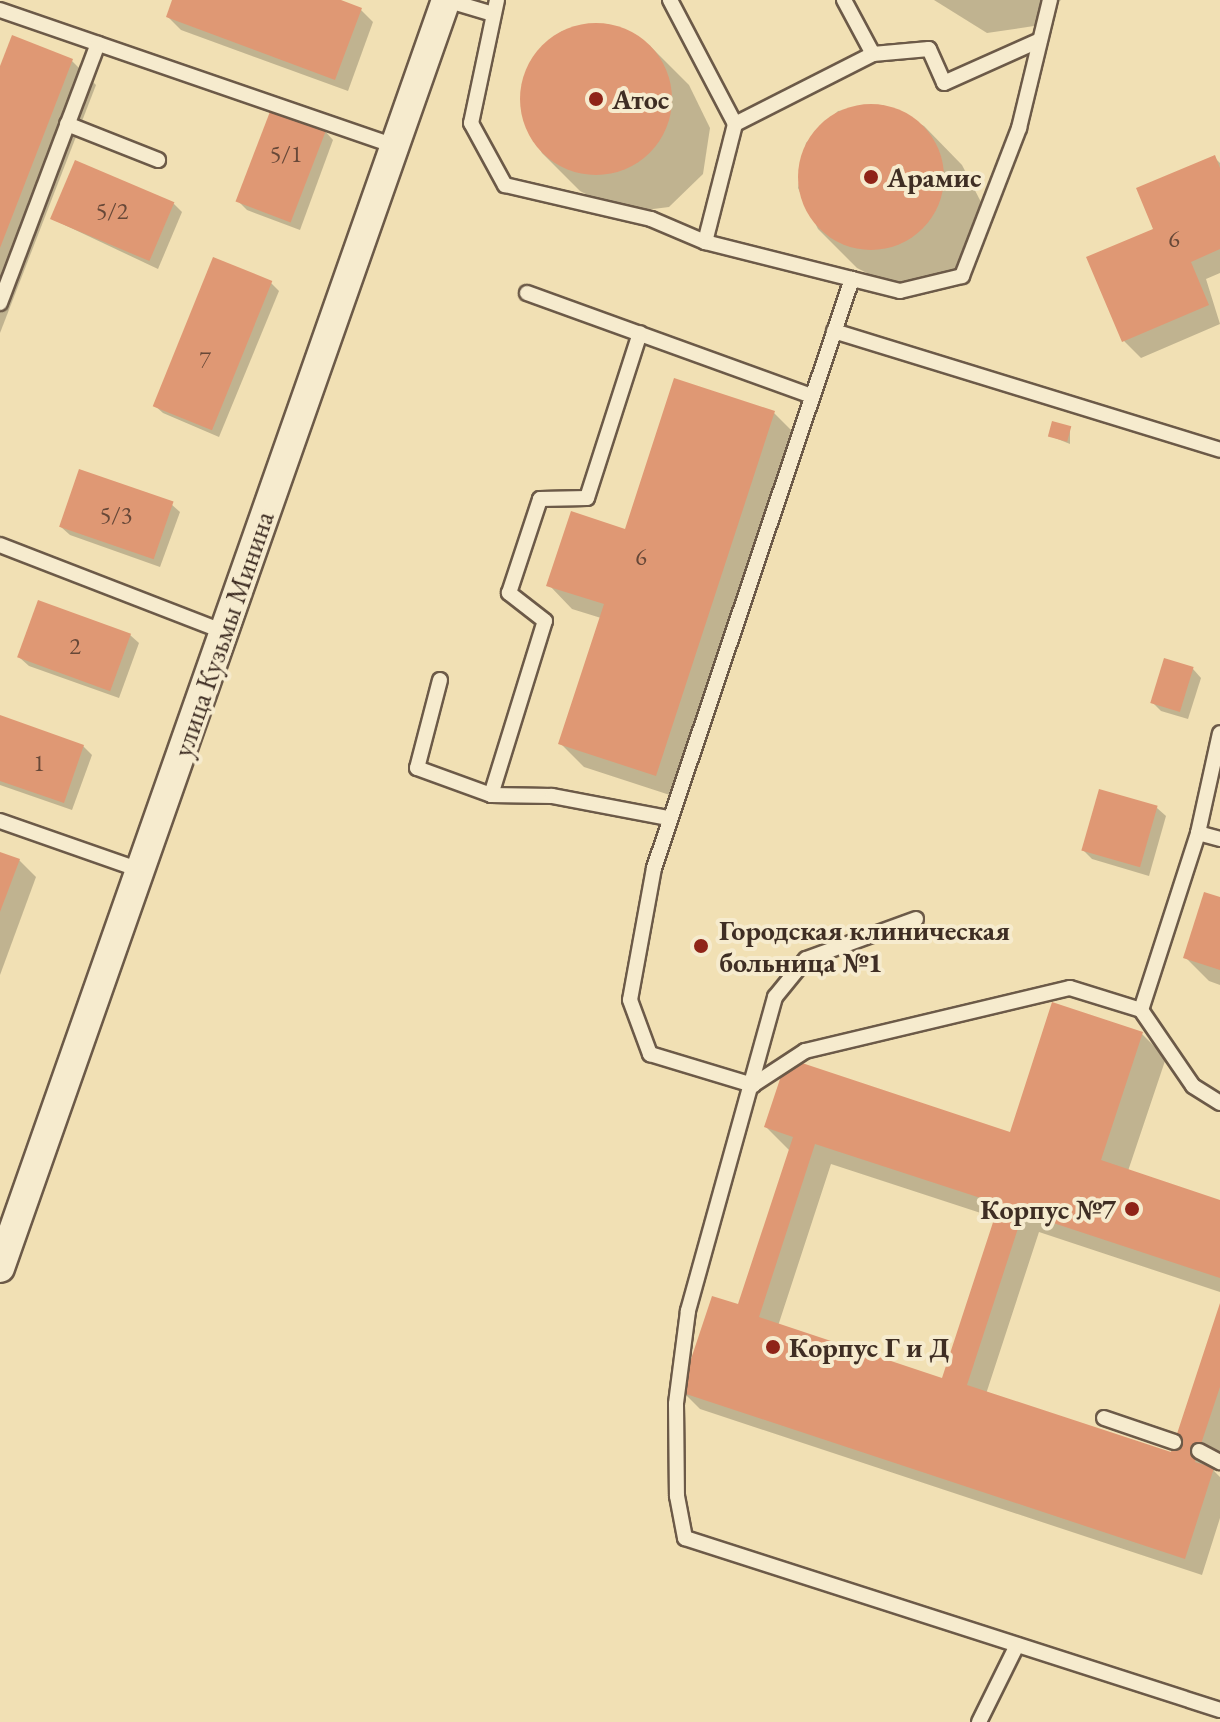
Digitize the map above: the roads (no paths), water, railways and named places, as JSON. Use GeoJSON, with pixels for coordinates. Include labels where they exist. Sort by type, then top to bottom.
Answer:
{"type":"FeatureCollection","features":[{"type":"Feature","properties":{"kind":"street","name":"улица Кузьмы Минина"},"geometry":{"type":"LineString","coordinates":[[1,1265],[446,0]]}},
{"type":"Feature","properties":{"kind":"lane"},"geometry":{"type":"LineString","coordinates":[[446,0],[495,7],[471,123],[505,185],[651,219],[705,242],[900,291],[962,276],[1019,128],[1050,0]]}},
{"type":"Feature","properties":{"kind":"lane"},"geometry":{"type":"LineString","coordinates":[[670,0],[735,124],[705,242]]}},
{"type":"Feature","properties":{"kind":"lane"},"geometry":{"type":"LineString","coordinates":[[844,0],[873,54]]}},
{"type":"Feature","properties":{"kind":"lane"},"geometry":{"type":"LineString","coordinates":[[0,10],[395,146]]}},
{"type":"Feature","properties":{"kind":"lane"},"geometry":{"type":"LineString","coordinates":[[735,124],[873,54],[929,49],[944,83],[1040,40]]}},
{"type":"Feature","properties":{"kind":"lane"},"geometry":{"type":"LineString","coordinates":[[0,303],[98,44]]}},
{"type":"Feature","properties":{"kind":"lane"},"geometry":{"type":"LineString","coordinates":[[67,124],[158,160]]}},
{"type":"Feature","properties":{"kind":"lane"},"geometry":{"type":"LineString","coordinates":[[852,279],[667,818],[630,1000],[650,1054],[753,1085],[805,1051],[1070,988],[1141,1010],[1193,1086],[1220,1103]]}},
{"type":"Feature","properties":{"kind":"lane"},"geometry":{"type":"LineString","coordinates":[[527,293],[812,396]]}},
{"type":"Feature","properties":{"kind":"lane"},"geometry":{"type":"LineString","coordinates":[[834,331],[1220,450]]}},
{"type":"Feature","properties":{"kind":"lane"},"geometry":{"type":"LineString","coordinates":[[491,795],[545,621],[509,593],[540,499],[587,498],[640,333]]}},
{"type":"Feature","properties":{"kind":"lane"},"geometry":{"type":"LineString","coordinates":[[0,545],[224,632]]}},
{"type":"Feature","properties":{"kind":"lane"},"geometry":{"type":"LineString","coordinates":[[440,680],[417,768],[491,795],[552,796],[667,818]]}},
{"type":"Feature","properties":{"kind":"lane"},"geometry":{"type":"LineString","coordinates":[[1141,1010],[1198,833],[1220,733]]}},
{"type":"Feature","properties":{"kind":"lane"},"geometry":{"type":"LineString","coordinates":[[0,821],[140,870]]}},
{"type":"Feature","properties":{"kind":"lane"},"geometry":{"type":"LineString","coordinates":[[1198,833],[1220,839]]}},
{"type":"Feature","properties":{"kind":"lane"},"geometry":{"type":"LineString","coordinates":[[916,919],[806,959],[775,997],[688,1311],[676,1404],[677,1496],[685,1538],[1220,1710]]}},
{"type":"Feature","properties":{"kind":"lane"},"geometry":{"type":"LineString","coordinates":[[1104,1418],[1174,1442]]}},
{"type":"Feature","properties":{"kind":"lane"},"geometry":{"type":"LineString","coordinates":[[1199,1451],[1220,1462]]}},
{"type":"Feature","properties":{"kind":"lane"},"geometry":{"type":"LineString","coordinates":[[979,1722],[1017,1645]]}},
{"type":"Feature","properties":{"kind":"place","name":"Атос"},"geometry":{"type":"Point","coordinates":[596,99]}},
{"type":"Feature","properties":{"kind":"place","name":"Арамис"},"geometry":{"type":"Point","coordinates":[871,177]}},
{"type":"Feature","properties":{"kind":"place","name":"Городская клиническая больница №1"},"geometry":{"type":"Point","coordinates":[701,946]}},
{"type":"Feature","properties":{"kind":"place","name":"Корпус №7"},"geometry":{"type":"Point","coordinates":[1132,1209]}},
{"type":"Feature","properties":{"kind":"place","name":"Корпус Г и Д"},"geometry":{"type":"Point","coordinates":[773,1347]}}]}
